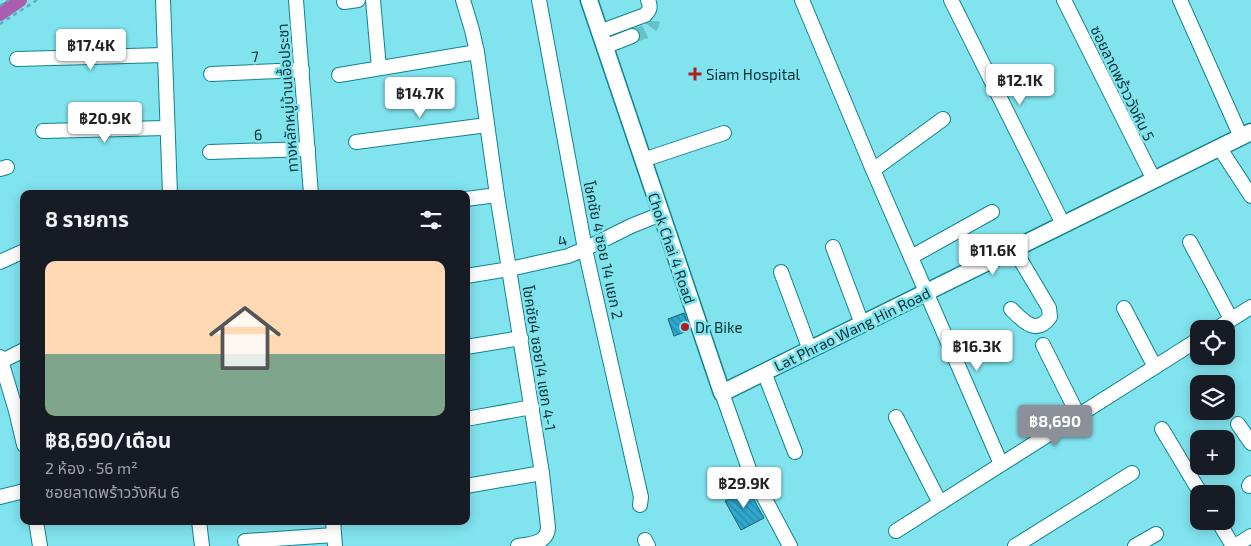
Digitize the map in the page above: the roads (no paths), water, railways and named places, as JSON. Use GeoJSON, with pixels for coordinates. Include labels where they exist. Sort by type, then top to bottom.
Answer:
{"type":"FeatureCollection","features":[{"type":"Feature","properties":{"kind":"main road","name":"Chok Chai 4 Road"},"geometry":{"type":"LineString","coordinates":[[589,0],[722,393]]}},
{"type":"Feature","properties":{"kind":"main road","name":"Lat Phrao Wang Hin Road"},"geometry":{"type":"LineString","coordinates":[[722,393],[1246,134]]}},
{"type":"Feature","properties":{"kind":"street"},"geometry":{"type":"LineString","coordinates":[[162,0],[170,190]]}},
{"type":"Feature","properties":{"kind":"street","name":"ทางหลักหมู่บ้านเอื้อประชา"},"geometry":{"type":"LineString","coordinates":[[296,0],[311,190]]}},
{"type":"Feature","properties":{"kind":"street"},"geometry":{"type":"LineString","coordinates":[[373,0],[379,68]]}},
{"type":"Feature","properties":{"kind":"street","name":"โชคชัย4 ซอย14 แยก 4-1"},"geometry":{"type":"LineString","coordinates":[[463,0],[477,52],[497,195],[542,473],[548,533],[537,544]]}},
{"type":"Feature","properties":{"kind":"street","name":"โชคชัย 4 ซอย 14 แยก 2"},"geometry":{"type":"LineString","coordinates":[[539,0],[586,249],[641,497],[640,505]]}},
{"type":"Feature","properties":{"kind":"street"},"geometry":{"type":"LineString","coordinates":[[602,39],[649,18],[650,5],[648,0]]}},
{"type":"Feature","properties":{"kind":"street"},"geometry":{"type":"LineString","coordinates":[[802,0],[873,170],[1001,464]]}},
{"type":"Feature","properties":{"kind":"street"},"geometry":{"type":"LineString","coordinates":[[951,0],[1063,224]]}},
{"type":"Feature","properties":{"kind":"street","name":"ซอยลาดพร้าววังหิน 5"},"geometry":{"type":"LineString","coordinates":[[1064,0],[1154,180]]}},
{"type":"Feature","properties":{"kind":"street"},"geometry":{"type":"LineString","coordinates":[[1180,0],[1246,134]]}},
{"type":"Feature","properties":{"kind":"street"},"geometry":{"type":"LineString","coordinates":[[602,39],[632,36]]}},
{"type":"Feature","properties":{"kind":"street"},"geometry":{"type":"LineString","coordinates":[[339,75],[477,52]]}},
{"type":"Feature","properties":{"kind":"street"},"geometry":{"type":"LineString","coordinates":[[17,59],[164,55]]}},
{"type":"Feature","properties":{"kind":"street","name":"7"},"geometry":{"type":"LineString","coordinates":[[211,74],[302,70]]}},
{"type":"Feature","properties":{"kind":"street"},"geometry":{"type":"LineString","coordinates":[[873,170],[943,119]]}},
{"type":"Feature","properties":{"kind":"street"},"geometry":{"type":"LineString","coordinates":[[356,142],[488,125]]}},
{"type":"Feature","properties":{"kind":"street"},"geometry":{"type":"LineString","coordinates":[[44,131],[166,128]]}},
{"type":"Feature","properties":{"kind":"street"},"geometry":{"type":"LineString","coordinates":[[643,160],[724,133]]}},
{"type":"Feature","properties":{"kind":"street"},"geometry":{"type":"LineString","coordinates":[[1219,147],[1251,196]]}},
{"type":"Feature","properties":{"kind":"street","name":"6"},"geometry":{"type":"LineString","coordinates":[[210,152],[308,149]]}},
{"type":"Feature","properties":{"kind":"street"},"geometry":{"type":"LineString","coordinates":[[470,198],[497,195]]}},
{"type":"Feature","properties":{"kind":"street"},"geometry":{"type":"LineString","coordinates":[[911,256],[992,212]]}},
{"type":"Feature","properties":{"kind":"street","name":"4"},"geometry":{"type":"LineString","coordinates":[[470,275],[510,269],[568,256],[661,214]]}},
{"type":"Feature","properties":{"kind":"street"},"geometry":{"type":"LineString","coordinates":[[1190,242],[1231,319],[1251,306]]}},
{"type":"Feature","properties":{"kind":"street"},"geometry":{"type":"LineString","coordinates":[[833,247],[862,324]]}},
{"type":"Feature","properties":{"kind":"street"},"geometry":{"type":"LineString","coordinates":[[1011,309],[1022,320],[1032,326],[1040,327],[1050,318],[1049,308],[1014,249]]}},
{"type":"Feature","properties":{"kind":"street"},"geometry":{"type":"LineString","coordinates":[[0,262],[20,253]]}},
{"type":"Feature","properties":{"kind":"street"},"geometry":{"type":"LineString","coordinates":[[781,272],[810,350]]}},
{"type":"Feature","properties":{"kind":"street"},"geometry":{"type":"LineString","coordinates":[[1124,308],[1155,367]]}},
{"type":"Feature","properties":{"kind":"street"},"geometry":{"type":"LineString","coordinates":[[470,346],[521,338]]}},
{"type":"Feature","properties":{"kind":"street"},"geometry":{"type":"LineString","coordinates":[[1043,345],[1078,415]]}},
{"type":"Feature","properties":{"kind":"street"},"geometry":{"type":"LineString","coordinates":[[896,531],[1190,345]]}},
{"type":"Feature","properties":{"kind":"street"},"geometry":{"type":"LineString","coordinates":[[20,352],[0,360],[20,428]]}},
{"type":"Feature","properties":{"kind":"street"},"geometry":{"type":"LineString","coordinates":[[764,372],[795,452]]}},
{"type":"Feature","properties":{"kind":"street","name":"Chok Chai 4 Road"},"geometry":{"type":"LineString","coordinates":[[722,393],[748,469],[790,546]]}},
{"type":"Feature","properties":{"kind":"street"},"geometry":{"type":"LineString","coordinates":[[470,418],[532,407]]}},
{"type":"Feature","properties":{"kind":"street"},"geometry":{"type":"LineString","coordinates":[[896,417],[940,503]]}},
{"type":"Feature","properties":{"kind":"street"},"geometry":{"type":"LineString","coordinates":[[1238,424],[1251,443]]}},
{"type":"Feature","properties":{"kind":"street"},"geometry":{"type":"LineString","coordinates":[[1162,429],[1196,485]]}},
{"type":"Feature","properties":{"kind":"street"},"geometry":{"type":"LineString","coordinates":[[470,485],[542,473]]}},
{"type":"Feature","properties":{"kind":"street"},"geometry":{"type":"LineString","coordinates":[[1015,546],[1132,473]]}},
{"type":"Feature","properties":{"kind":"street"},"geometry":{"type":"LineString","coordinates":[[0,497],[20,492]]}},
{"type":"Feature","properties":{"kind":"street"},"geometry":{"type":"LineString","coordinates":[[37,525],[40,546]]}},
{"type":"Feature","properties":{"kind":"street"},"geometry":{"type":"LineString","coordinates":[[199,525],[202,546]]}},
{"type":"Feature","properties":{"kind":"street"},"geometry":{"type":"LineString","coordinates":[[1224,530],[1234,546],[1251,536]]}},
{"type":"Feature","properties":{"kind":"street"},"geometry":{"type":"LineString","coordinates":[[245,541],[334,534]]}},
{"type":"Feature","properties":{"kind":"street"},"geometry":{"type":"LineString","coordinates":[[1135,546],[1156,534]]}},
{"type":"Feature","properties":{"kind":"street"},"geometry":{"type":"LineString","coordinates":[[518,546],[537,544]]}},
{"type":"Feature","properties":{"kind":"waterway"},"geometry":{"type":"LineString","coordinates":[[0,14],[20,0]]}},
{"type":"Feature","properties":{"kind":"tunnel"},"geometry":{"type":"LineString","coordinates":[[632,36],[648,30],[653,21]]}},
{"type":"Feature","properties":{"kind":"place","name":"Siam Hospital"},"geometry":{"type":"Point","coordinates":[695,74]}},
{"type":"Feature","properties":{"kind":"place","name":"Dr Bike"},"geometry":{"type":"Point","coordinates":[685,327]}}]}
